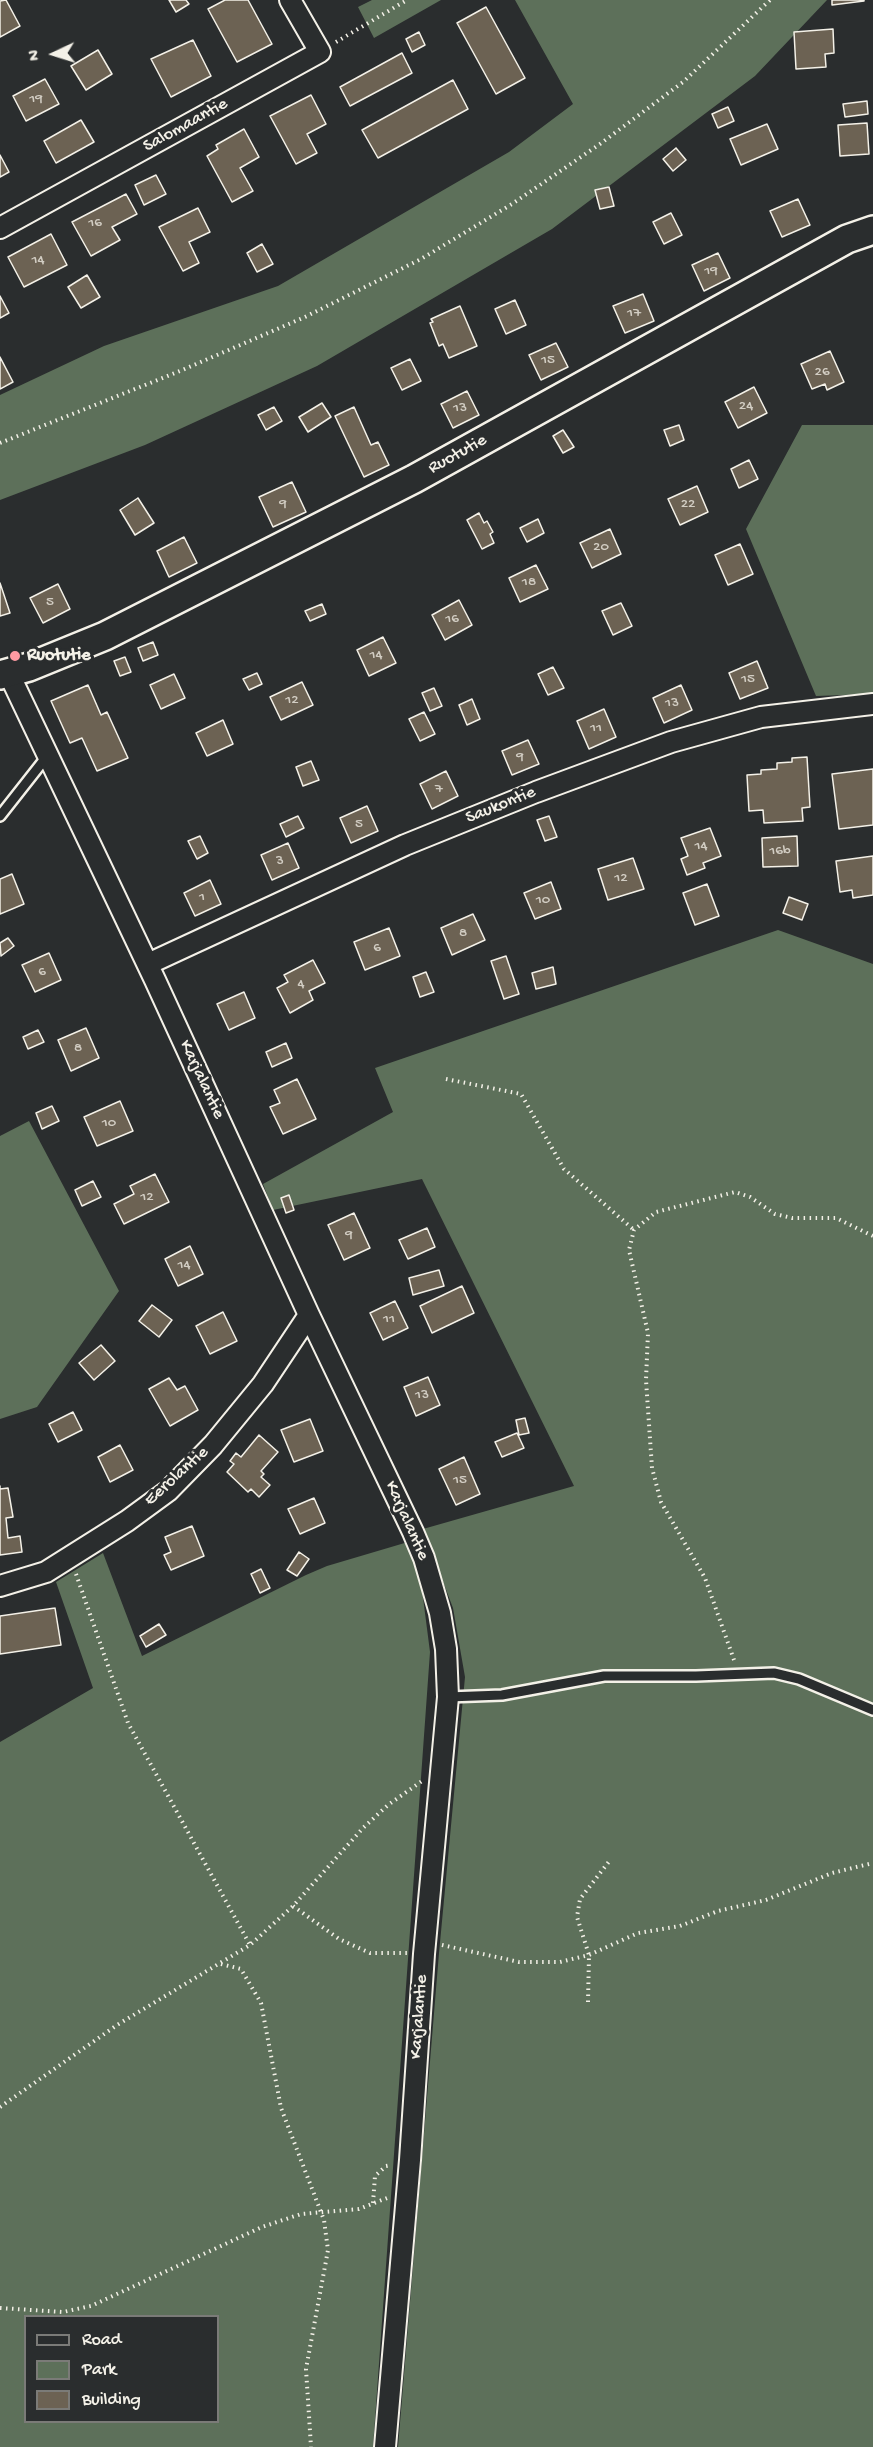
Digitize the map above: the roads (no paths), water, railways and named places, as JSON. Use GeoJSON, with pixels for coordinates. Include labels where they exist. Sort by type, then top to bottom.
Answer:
{"type":"FeatureCollection","features":[{"type":"Feature","properties":{"kind":"street","name":"Salomaantie"},"geometry":{"type":"LineString","coordinates":[[0,228],[320,51],[290,0]]}},
{"type":"Feature","properties":{"kind":"street","name":"Ruotutie"},"geometry":{"type":"LineString","coordinates":[[4,674],[105,636],[406,483],[847,239],[873,230]]}},
{"type":"Feature","properties":{"kind":"street","name":"Karjalantie"},"geometry":{"type":"LineString","coordinates":[[4,674],[48,755],[148,964],[309,1315],[424,1558],[440,1613],[446,1649],[448,1697],[425,1948],[408,2192],[385,2447]]}},
{"type":"Feature","properties":{"kind":"street","name":"Saukontie"},"geometry":{"type":"LineString","coordinates":[[148,964],[401,847],[671,742],[761,717],[873,704]]}},
{"type":"Feature","properties":{"kind":"street","name":"Eerolantie"},"geometry":{"type":"LineString","coordinates":[[0,1586],[46,1572],[127,1521],[168,1491],[213,1446],[263,1384],[309,1315]]}},
{"type":"Feature","properties":{"kind":"lane"},"geometry":{"type":"LineString","coordinates":[[0,816],[48,755]]}},
{"type":"Feature","properties":{"kind":"lane"},"geometry":{"type":"LineString","coordinates":[[448,1697],[502,1695],[604,1676],[774,1673],[799,1679],[873,1710]]}},
{"type":"Feature","properties":{"kind":"place","name":"Ruotutie"},"geometry":{"type":"Point","coordinates":[15,656]}}]}
